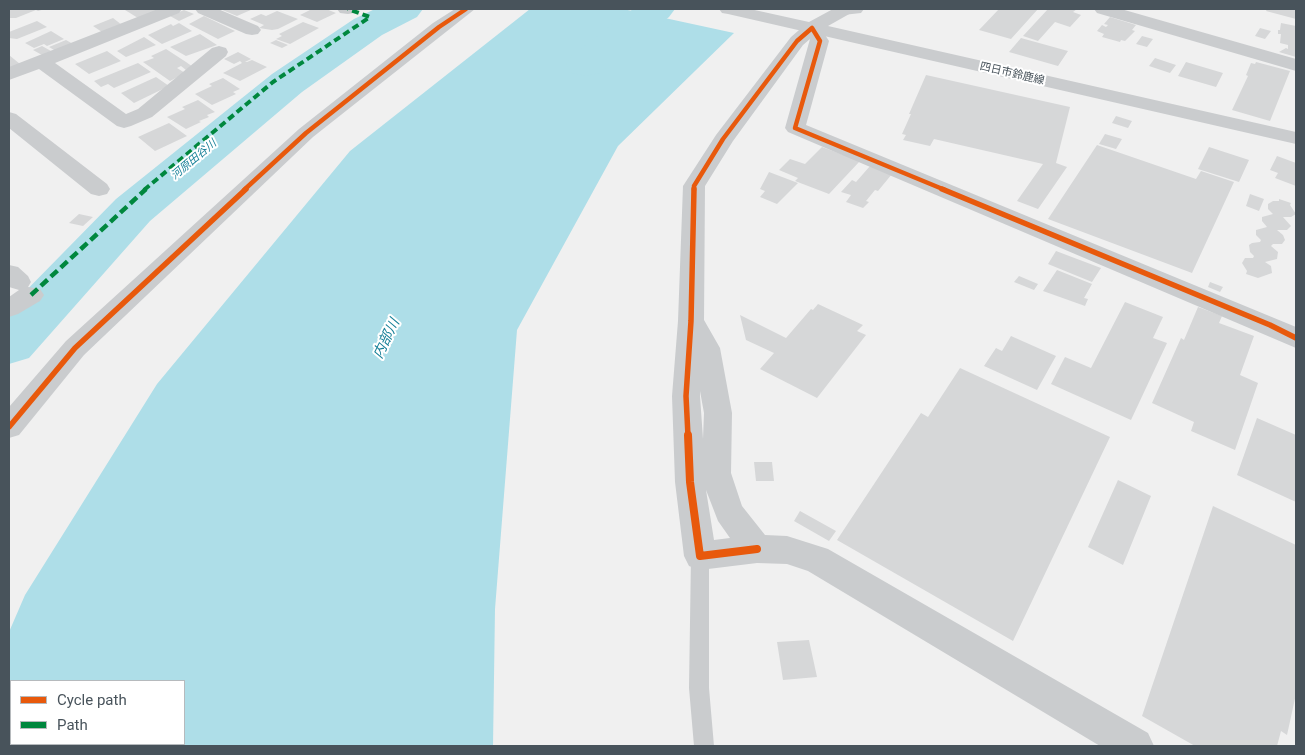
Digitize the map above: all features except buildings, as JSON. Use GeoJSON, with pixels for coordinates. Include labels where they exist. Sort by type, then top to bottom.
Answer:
{"type":"FeatureCollection","features":[{"type":"Feature","properties":{"kind":"street"},"geometry":{"type":"LineString","coordinates":[[9,74],[174,9]]}},
{"type":"Feature","properties":{"kind":"street"},"geometry":{"type":"LineString","coordinates":[[204,9],[252,30]]}},
{"type":"Feature","properties":{"kind":"street"},"geometry":{"type":"LineString","coordinates":[[9,427],[75,348],[306,133],[439,27],[466,9]]}},
{"type":"Feature","properties":{"kind":"street","name":"四日市鈴鹿線"},"geometry":{"type":"LineString","coordinates":[[728,9],[1296,138]]}},
{"type":"Feature","properties":{"kind":"street"},"geometry":{"type":"LineString","coordinates":[[848,9],[812,28],[797,41],[729,132],[694,186],[691,321],[686,396],[690,482],[700,556],[757,549],[787,550],[817,559],[1135,746]]}},
{"type":"Feature","properties":{"kind":"street"},"geometry":{"type":"LineString","coordinates":[[1103,9],[1296,66]]}},
{"type":"Feature","properties":{"kind":"street"},"geometry":{"type":"LineString","coordinates":[[812,28],[820,41],[795,128],[1270,325],[1296,338]]}},
{"type":"Feature","properties":{"kind":"street"},"geometry":{"type":"LineString","coordinates":[[40,61],[124,122],[144,112],[219,52]]}},
{"type":"Feature","properties":{"kind":"street"},"geometry":{"type":"LineString","coordinates":[[9,118],[100,189]]}},
{"type":"Feature","properties":{"kind":"street"},"geometry":{"type":"LineString","coordinates":[[9,308],[19,283]]}},
{"type":"Feature","properties":{"kind":"street"},"geometry":{"type":"LineString","coordinates":[[691,321],[707,348],[716,404],[716,473],[729,512],[757,549]]}},
{"type":"Feature","properties":{"kind":"lane"},"geometry":{"type":"LineString","coordinates":[[700,556],[699,688],[704,746]]}},
{"type":"Feature","properties":{"kind":"water"},"geometry":{"type":"Polygon","coordinates":[[[530,9],[623,9],[734,33],[618,146],[517,330],[495,609],[493,746],[9,746],[9,632],[25,595],[157,384],[350,151],[530,9]]]}},
{"type":"Feature","properties":{"kind":"waterway","name":"河原田谷川"},"geometry":{"type":"LineString","coordinates":[[9,343],[133,210],[287,83],[368,27],[404,9]]}},
{"type":"Feature","properties":{"kind":"waterway","name":"内部川"},"geometry":{"type":"LineString","coordinates":[[586,64],[656,9]]}},
{"type":"Feature","properties":{"kind":"marked path"},"geometry":{"type":"LineString","coordinates":[[31,295],[148,187],[273,82],[370,17],[348,9]]}},
{"type":"Feature","properties":{"kind":"cycle path"},"geometry":{"type":"LineString","coordinates":[[9,427],[75,348],[306,133],[439,27],[466,9]]}},
{"type":"Feature","properties":{"kind":"cycle path"},"geometry":{"type":"LineString","coordinates":[[757,549],[700,556],[690,482],[686,396],[691,321],[694,186],[723,139],[797,41],[812,28],[820,41],[795,128],[1270,325],[1296,338]]}}]}
